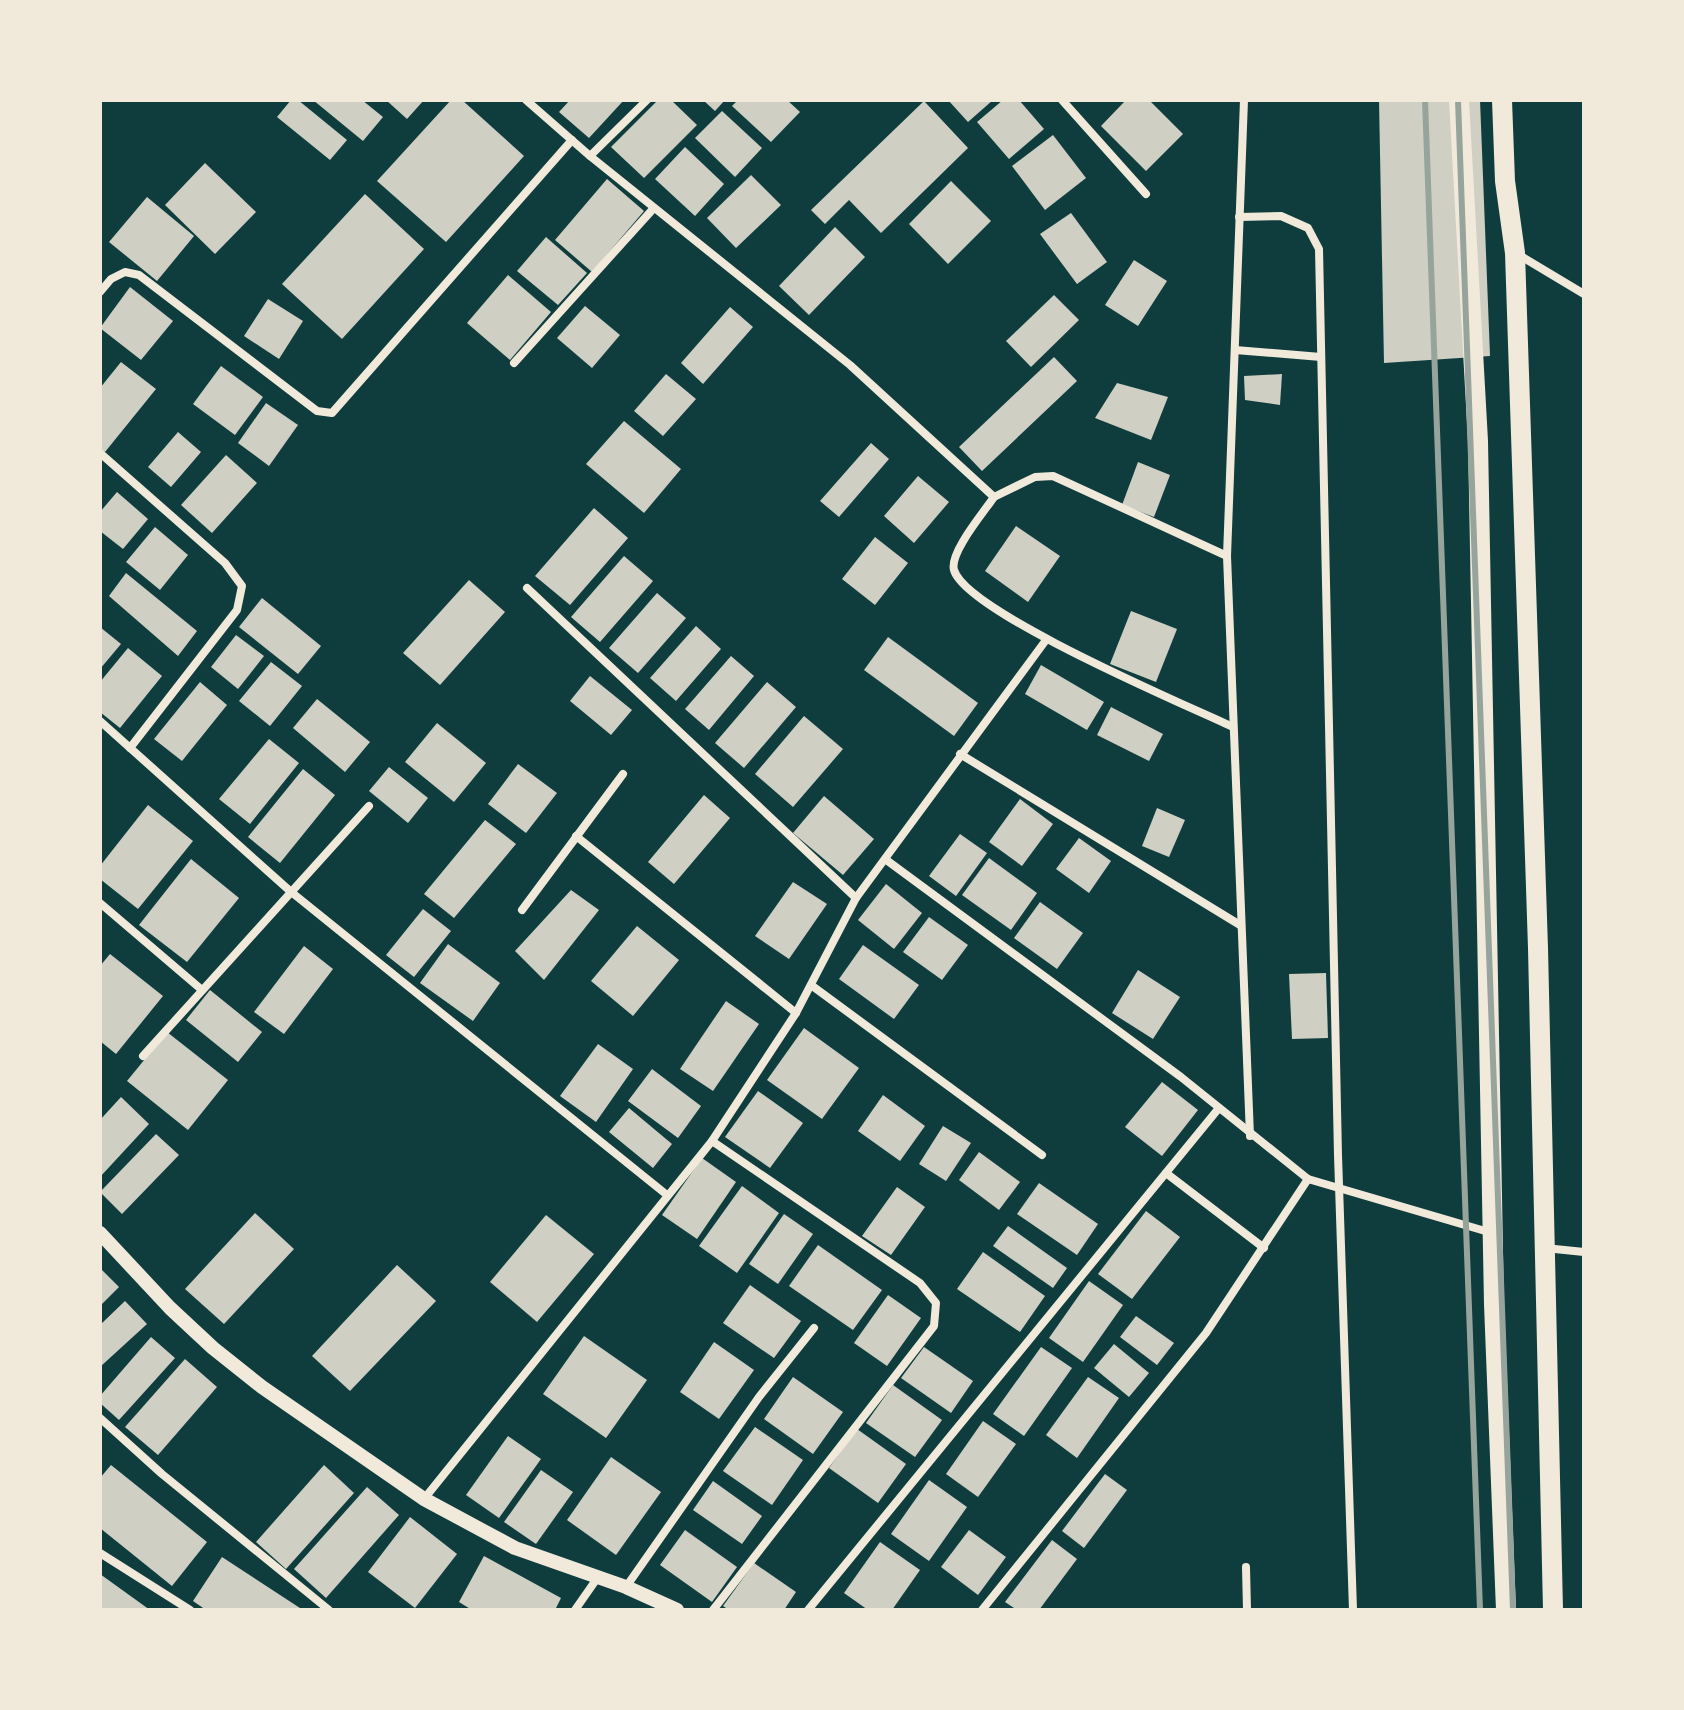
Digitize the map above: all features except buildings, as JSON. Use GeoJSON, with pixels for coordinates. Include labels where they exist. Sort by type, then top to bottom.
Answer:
{"type":"FeatureCollection","features":[{"type":"Feature","properties":{"kind":"main road"},"geometry":{"type":"LineString","coordinates":[[1459,100],[1478,441],[1492,1233],[1506,1610]]}},
{"type":"Feature","properties":{"kind":"main road"},"geometry":{"type":"LineString","coordinates":[[1502,100],[1505,181],[1515,253],[1553,1610]]}},
{"type":"Feature","properties":{"kind":"street"},"geometry":{"type":"LineString","coordinates":[[526,100],[653,209],[850,365],[994,497]]}},
{"type":"Feature","properties":{"kind":"street"},"geometry":{"type":"LineString","coordinates":[[590,156],[647,100]]}},
{"type":"Feature","properties":{"kind":"street"},"geometry":{"type":"LineString","coordinates":[[1062,100],[1146,194]]}},
{"type":"Feature","properties":{"kind":"street"},"geometry":{"type":"LineString","coordinates":[[1244,100],[1227,556],[1250,1136]]}},
{"type":"Feature","properties":{"kind":"street"},"geometry":{"type":"LineString","coordinates":[[100,292],[125,272],[139,275],[317,411],[332,413],[572,140]]}},
{"type":"Feature","properties":{"kind":"street"},"geometry":{"type":"LineString","coordinates":[[514,363],[653,209]]}},
{"type":"Feature","properties":{"kind":"street"},"geometry":{"type":"LineString","coordinates":[[1239,217],[1281,216],[1308,228],[1319,249],[1340,1191],[1353,1610]]}},
{"type":"Feature","properties":{"kind":"street"},"geometry":{"type":"LineString","coordinates":[[1515,253],[1584,294]]}},
{"type":"Feature","properties":{"kind":"street"},"geometry":{"type":"LineString","coordinates":[[1235,350],[1321,357]]}},
{"type":"Feature","properties":{"kind":"street"},"geometry":{"type":"LineString","coordinates":[[100,453],[225,563],[242,586],[237,610],[130,748]]}},
{"type":"Feature","properties":{"kind":"street"},"geometry":{"type":"LineString","coordinates":[[1227,556],[1053,476],[1035,477],[994,497],[955,554],[953,569],[962,584],[1046,640],[1233,727]]}},
{"type":"Feature","properties":{"kind":"street"},"geometry":{"type":"LineString","coordinates":[[527,588],[856,898]]}},
{"type":"Feature","properties":{"kind":"street"},"geometry":{"type":"LineString","coordinates":[[424,1499],[712,1141],[796,1013],[856,898],[1046,640]]}},
{"type":"Feature","properties":{"kind":"street"},"geometry":{"type":"LineString","coordinates":[[100,721],[290,891],[667,1195]]}},
{"type":"Feature","properties":{"kind":"street"},"geometry":{"type":"LineString","coordinates":[[960,754],[1240,925]]}},
{"type":"Feature","properties":{"kind":"street"},"geometry":{"type":"LineString","coordinates":[[522,910],[623,774]]}},
{"type":"Feature","properties":{"kind":"street"},"geometry":{"type":"LineString","coordinates":[[143,1056],[369,806]]}},
{"type":"Feature","properties":{"kind":"street"},"geometry":{"type":"LineString","coordinates":[[576,836],[796,1013]]}},
{"type":"Feature","properties":{"kind":"street"},"geometry":{"type":"LineString","coordinates":[[885,859],[1219,1108],[1250,1136],[1308,1179],[1340,1191],[1492,1233]]}},
{"type":"Feature","properties":{"kind":"street"},"geometry":{"type":"LineString","coordinates":[[100,903],[202,990]]}},
{"type":"Feature","properties":{"kind":"street"},"geometry":{"type":"LineString","coordinates":[[811,985],[1042,1155]]}},
{"type":"Feature","properties":{"kind":"street"},"geometry":{"type":"LineString","coordinates":[[808,1610],[1219,1108]]}},
{"type":"Feature","properties":{"kind":"street"},"geometry":{"type":"LineString","coordinates":[[712,1141],[920,1283],[936,1303],[934,1326],[713,1610]]}},
{"type":"Feature","properties":{"kind":"street"},"geometry":{"type":"LineString","coordinates":[[1166,1173],[1264,1248]]}},
{"type":"Feature","properties":{"kind":"street"},"geometry":{"type":"LineString","coordinates":[[982,1610],[1206,1333],[1308,1179]]}},
{"type":"Feature","properties":{"kind":"street"},"geometry":{"type":"LineString","coordinates":[[100,1233],[170,1308],[213,1348],[262,1387],[424,1499],[515,1548],[626,1587],[677,1610]]}},
{"type":"Feature","properties":{"kind":"street"},"geometry":{"type":"LineString","coordinates":[[1544,1248],[1584,1252]]}},
{"type":"Feature","properties":{"kind":"street"},"geometry":{"type":"LineString","coordinates":[[626,1587],[759,1397],[814,1328]]}},
{"type":"Feature","properties":{"kind":"street"},"geometry":{"type":"LineString","coordinates":[[100,1418],[182,1491],[329,1610]]}},
{"type":"Feature","properties":{"kind":"street"},"geometry":{"type":"LineString","coordinates":[[100,1553],[190,1610]]}},
{"type":"Feature","properties":{"kind":"street"},"geometry":{"type":"LineString","coordinates":[[1246,1567],[1247,1610]]}},
{"type":"Feature","properties":{"kind":"street"},"geometry":{"type":"LineString","coordinates":[[575,1610],[598,1577]]}},
{"type":"Feature","properties":{"kind":"railway"},"geometry":{"type":"LineString","coordinates":[[1425,100],[1480,1610]]}},
{"type":"Feature","properties":{"kind":"railway"},"geometry":{"type":"LineString","coordinates":[[1458,100],[1513,1610]]}}]}
